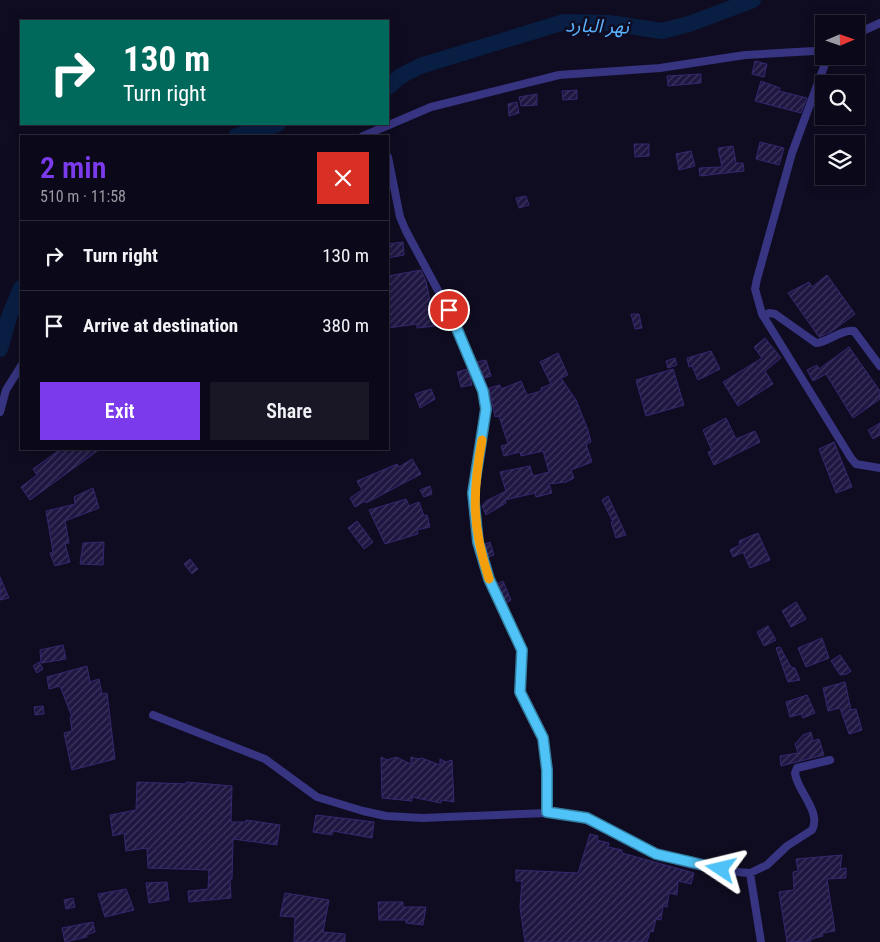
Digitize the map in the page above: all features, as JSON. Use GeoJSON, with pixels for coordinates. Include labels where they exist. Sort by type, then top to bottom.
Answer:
{"type":"FeatureCollection","features":[{"type":"Feature","properties":{"kind":"street"},"geometry":{"type":"LineString","coordinates":[[865,30],[880,24]]}},
{"type":"Feature","properties":{"kind":"street"},"geometry":{"type":"LineString","coordinates":[[365,135],[431,107],[559,75],[660,68],[745,55],[815,51]]}},
{"type":"Feature","properties":{"kind":"street"},"geometry":{"type":"LineString","coordinates":[[825,65],[792,153],[755,288],[763,316],[856,464],[880,468]]}},
{"type":"Feature","properties":{"kind":"street"},"geometry":{"type":"LineString","coordinates":[[382,128],[383,135]]}},
{"type":"Feature","properties":{"kind":"street"},"geometry":{"type":"LineString","coordinates":[[389,162],[400,217],[406,232],[456,324],[483,391],[486,409],[473,493],[478,542],[489,579],[522,650],[520,692],[543,738],[547,770],[547,812]]}},
{"type":"Feature","properties":{"kind":"street"},"geometry":{"type":"LineString","coordinates":[[763,316],[769,313],[775,314],[816,343],[823,342],[848,330],[854,331],[880,366]]}},
{"type":"Feature","properties":{"kind":"street"},"geometry":{"type":"LineString","coordinates":[[0,412],[6,390],[20,368]]}},
{"type":"Feature","properties":{"kind":"street"},"geometry":{"type":"LineString","coordinates":[[153,715],[265,759],[318,797],[363,811],[386,816],[422,818],[547,812],[587,818],[656,854],[702,866],[750,873],[766,865],[787,846],[812,830],[815,821],[813,814],[795,773],[797,768],[801,766],[830,760]]}},
{"type":"Feature","properties":{"kind":"street"},"geometry":{"type":"LineString","coordinates":[[750,873],[761,942]]}},
{"type":"Feature","properties":{"kind":"building"},"geometry":{"type":"Polygon","coordinates":[[[755,61],[767,64],[764,77],[752,74],[755,61]]]}},
{"type":"Feature","properties":{"kind":"building"},"geometry":{"type":"Polygon","coordinates":[[[701,74],[701,83],[668,86],[667,76],[701,74]]]}},
{"type":"Feature","properties":{"kind":"building"},"geometry":{"type":"Polygon","coordinates":[[[761,81],[780,88],[779,91],[807,98],[801,113],[755,101],[761,81]]]}},
{"type":"Feature","properties":{"kind":"building"},"geometry":{"type":"Polygon","coordinates":[[[577,90],[577,99],[563,100],[562,91],[577,90]]]}},
{"type":"Feature","properties":{"kind":"building"},"geometry":{"type":"Polygon","coordinates":[[[537,94],[537,105],[521,106],[519,97],[537,94]]]}},
{"type":"Feature","properties":{"kind":"building"},"geometry":{"type":"Polygon","coordinates":[[[517,102],[519,113],[509,116],[508,104],[517,102]]]}},
{"type":"Feature","properties":{"kind":"building"},"geometry":{"type":"Polygon","coordinates":[[[760,142],[784,148],[779,165],[756,159],[760,142]]]}},
{"type":"Feature","properties":{"kind":"building"},"geometry":{"type":"Polygon","coordinates":[[[634,144],[649,144],[649,156],[635,157],[634,144]]]}},
{"type":"Feature","properties":{"kind":"building"},"geometry":{"type":"Polygon","coordinates":[[[733,146],[736,163],[743,163],[744,171],[700,176],[699,168],[722,167],[718,148],[733,146]]]}},
{"type":"Feature","properties":{"kind":"building"},"geometry":{"type":"Polygon","coordinates":[[[691,151],[695,166],[679,170],[676,154],[691,151]]]}},
{"type":"Feature","properties":{"kind":"building"},"geometry":{"type":"Polygon","coordinates":[[[526,196],[529,205],[519,208],[516,198],[526,196]]]}},
{"type":"Feature","properties":{"kind":"building"},"geometry":{"type":"Polygon","coordinates":[[[403,242],[404,255],[389,258],[389,244],[403,242]]]}},
{"type":"Feature","properties":{"kind":"building"},"geometry":{"type":"Polygon","coordinates":[[[421,270],[426,281],[435,326],[417,328],[417,324],[389,328],[389,276],[421,270]]]}},
{"type":"Feature","properties":{"kind":"building"},"geometry":{"type":"Polygon","coordinates":[[[827,275],[855,314],[831,332],[819,337],[788,293],[809,282],[812,287],[827,275]]]}},
{"type":"Feature","properties":{"kind":"building"},"geometry":{"type":"Polygon","coordinates":[[[631,314],[639,314],[642,328],[635,329],[631,314]]]}},
{"type":"Feature","properties":{"kind":"building"},"geometry":{"type":"Polygon","coordinates":[[[765,338],[781,358],[765,371],[773,384],[738,406],[723,382],[762,358],[754,347],[765,338]]]}},
{"type":"Feature","properties":{"kind":"building"},"geometry":{"type":"Polygon","coordinates":[[[849,347],[880,391],[880,399],[853,418],[826,374],[813,381],[807,370],[817,365],[819,369],[849,347]]]}},
{"type":"Feature","properties":{"kind":"building"},"geometry":{"type":"Polygon","coordinates":[[[711,351],[720,369],[698,380],[692,366],[689,367],[687,358],[711,351]]]}},
{"type":"Feature","properties":{"kind":"building"},"geometry":{"type":"Polygon","coordinates":[[[558,353],[568,375],[561,378],[576,400],[588,430],[591,442],[586,444],[592,462],[571,470],[574,478],[566,482],[549,484],[552,493],[536,497],[535,493],[505,500],[506,503],[486,515],[482,506],[486,501],[506,491],[500,472],[530,466],[533,476],[549,472],[543,451],[521,456],[520,452],[504,456],[501,446],[508,444],[499,416],[495,417],[489,388],[500,385],[501,389],[521,381],[527,395],[541,391],[541,388],[551,384],[540,362],[558,353]]]}},
{"type":"Feature","properties":{"kind":"building"},"geometry":{"type":"Polygon","coordinates":[[[675,358],[677,365],[668,368],[666,361],[675,358]]]}},
{"type":"Feature","properties":{"kind":"building"},"geometry":{"type":"Polygon","coordinates":[[[486,360],[491,376],[484,378],[477,362],[486,360]]]}},
{"type":"Feature","properties":{"kind":"building"},"geometry":{"type":"Polygon","coordinates":[[[468,369],[472,385],[461,387],[457,372],[468,369]]]}},
{"type":"Feature","properties":{"kind":"building"},"geometry":{"type":"Polygon","coordinates":[[[673,369],[684,405],[646,416],[636,380],[673,369]]]}},
{"type":"Feature","properties":{"kind":"building"},"geometry":{"type":"Polygon","coordinates":[[[431,389],[435,399],[420,408],[415,394],[431,389]]]}},
{"type":"Feature","properties":{"kind":"building"},"geometry":{"type":"Polygon","coordinates":[[[726,418],[736,439],[755,431],[760,442],[714,465],[708,452],[712,451],[703,430],[726,418]]]}},
{"type":"Feature","properties":{"kind":"building"},"geometry":{"type":"Polygon","coordinates":[[[880,423],[880,435],[873,439],[868,430],[880,423]]]}},
{"type":"Feature","properties":{"kind":"building"},"geometry":{"type":"Polygon","coordinates":[[[834,442],[852,487],[836,493],[819,449],[834,442]]]}},
{"type":"Feature","properties":{"kind":"building"},"geometry":{"type":"Polygon","coordinates":[[[60,450],[99,450],[30,500],[21,487],[37,475],[33,469],[60,450]]]}},
{"type":"Feature","properties":{"kind":"building"},"geometry":{"type":"Polygon","coordinates":[[[412,459],[421,474],[355,507],[350,498],[362,490],[357,481],[397,464],[399,467],[412,459]]]}},
{"type":"Feature","properties":{"kind":"building"},"geometry":{"type":"Polygon","coordinates":[[[430,486],[432,494],[424,497],[420,490],[430,486]]]}},
{"type":"Feature","properties":{"kind":"building"},"geometry":{"type":"Polygon","coordinates":[[[93,488],[99,508],[65,521],[69,543],[65,544],[70,562],[55,566],[50,553],[53,552],[46,511],[75,504],[74,497],[93,488]]]}},
{"type":"Feature","properties":{"kind":"building"},"geometry":{"type":"Polygon","coordinates":[[[608,496],[626,535],[616,538],[611,522],[613,522],[602,500],[608,496]]]}},
{"type":"Feature","properties":{"kind":"building"},"geometry":{"type":"Polygon","coordinates":[[[406,499],[409,506],[419,502],[424,516],[427,515],[430,527],[417,530],[418,534],[385,544],[369,510],[406,499]]]}},
{"type":"Feature","properties":{"kind":"building"},"geometry":{"type":"Polygon","coordinates":[[[357,521],[373,542],[364,549],[348,528],[357,521]]]}},
{"type":"Feature","properties":{"kind":"building"},"geometry":{"type":"Polygon","coordinates":[[[758,533],[770,560],[750,568],[743,552],[733,557],[730,550],[740,545],[739,541],[758,533]]]}},
{"type":"Feature","properties":{"kind":"building"},"geometry":{"type":"Polygon","coordinates":[[[104,542],[103,565],[80,564],[83,543],[104,542]]]}},
{"type":"Feature","properties":{"kind":"building"},"geometry":{"type":"Polygon","coordinates":[[[490,542],[494,555],[488,557],[485,544],[490,542]]]}},
{"type":"Feature","properties":{"kind":"building"},"geometry":{"type":"Polygon","coordinates":[[[190,559],[198,569],[192,574],[184,564],[190,559]]]}},
{"type":"Feature","properties":{"kind":"building"},"geometry":{"type":"Polygon","coordinates":[[[0,577],[9,598],[0,600],[0,577]]]}},
{"type":"Feature","properties":{"kind":"building"},"geometry":{"type":"Polygon","coordinates":[[[503,581],[511,600],[506,603],[497,584],[503,581]]]}},
{"type":"Feature","properties":{"kind":"building"},"geometry":{"type":"Polygon","coordinates":[[[796,602],[806,619],[791,627],[782,611],[796,602]]]}},
{"type":"Feature","properties":{"kind":"building"},"geometry":{"type":"Polygon","coordinates":[[[768,626],[776,640],[764,646],[757,632],[768,626]]]}},
{"type":"Feature","properties":{"kind":"building"},"geometry":{"type":"Polygon","coordinates":[[[822,638],[829,658],[806,667],[798,648],[822,638]]]}},
{"type":"Feature","properties":{"kind":"building"},"geometry":{"type":"Polygon","coordinates":[[[63,645],[66,659],[41,663],[40,650],[63,645]]]}},
{"type":"Feature","properties":{"kind":"building"},"geometry":{"type":"Polygon","coordinates":[[[780,647],[791,667],[795,668],[800,680],[788,682],[776,648],[780,647]]]}},
{"type":"Feature","properties":{"kind":"building"},"geometry":{"type":"Polygon","coordinates":[[[840,655],[851,671],[847,674],[840,675],[831,661],[840,655]]]}},
{"type":"Feature","properties":{"kind":"building"},"geometry":{"type":"Polygon","coordinates":[[[39,662],[43,669],[37,673],[33,666],[39,662]]]}},
{"type":"Feature","properties":{"kind":"building"},"geometry":{"type":"Polygon","coordinates":[[[87,666],[90,682],[99,679],[102,694],[107,693],[115,759],[72,770],[64,733],[72,731],[70,717],[72,717],[60,686],[49,689],[47,677],[87,666]]]}},
{"type":"Feature","properties":{"kind":"building"},"geometry":{"type":"Polygon","coordinates":[[[845,682],[851,710],[856,709],[862,730],[849,734],[840,708],[828,711],[823,688],[845,682]]]}},
{"type":"Feature","properties":{"kind":"building"},"geometry":{"type":"Polygon","coordinates":[[[807,695],[815,713],[803,718],[801,714],[790,717],[786,702],[807,695]]]}},
{"type":"Feature","properties":{"kind":"building"},"geometry":{"type":"Polygon","coordinates":[[[43,706],[44,714],[35,715],[34,707],[43,706]]]}},
{"type":"Feature","properties":{"kind":"building"},"geometry":{"type":"Polygon","coordinates":[[[811,732],[813,741],[819,739],[824,755],[781,766],[780,756],[798,753],[795,744],[803,735],[811,732]]]}},
{"type":"Feature","properties":{"kind":"building"},"geometry":{"type":"Polygon","coordinates":[[[381,757],[387,760],[396,757],[411,764],[411,757],[422,758],[440,765],[440,759],[446,762],[452,760],[454,802],[441,800],[441,803],[412,797],[412,801],[382,798],[381,757]]]}},
{"type":"Feature","properties":{"kind":"building"},"geometry":{"type":"Polygon","coordinates":[[[137,782],[186,784],[186,782],[232,786],[231,822],[246,822],[246,820],[280,825],[277,845],[233,839],[232,879],[230,879],[231,898],[189,902],[188,891],[208,889],[209,870],[148,868],[147,848],[126,851],[124,833],[113,836],[110,815],[136,810],[137,782]]]}},
{"type":"Feature","properties":{"kind":"building"},"geometry":{"type":"Polygon","coordinates":[[[316,815],[374,822],[372,838],[333,831],[332,835],[313,832],[316,815]]]}},
{"type":"Feature","properties":{"kind":"building"},"geometry":{"type":"Polygon","coordinates":[[[590,834],[598,836],[597,840],[609,843],[608,847],[622,850],[622,853],[694,873],[691,884],[678,881],[677,895],[669,893],[667,907],[663,906],[661,920],[656,919],[653,932],[650,931],[647,942],[525,942],[520,907],[522,881],[516,881],[516,870],[578,873],[590,834]]]}},
{"type":"Feature","properties":{"kind":"building"},"geometry":{"type":"Polygon","coordinates":[[[842,855],[840,869],[846,868],[846,878],[827,879],[835,931],[822,933],[823,936],[811,939],[811,941],[787,942],[779,892],[794,890],[793,872],[798,871],[796,859],[842,855]]]}},
{"type":"Feature","properties":{"kind":"building"},"geometry":{"type":"Polygon","coordinates":[[[167,882],[169,900],[149,903],[146,883],[167,882]]]}},
{"type":"Feature","properties":{"kind":"building"},"geometry":{"type":"Polygon","coordinates":[[[126,889],[134,910],[105,917],[98,894],[126,889]]]}},
{"type":"Feature","properties":{"kind":"building"},"geometry":{"type":"Polygon","coordinates":[[[285,893],[329,900],[323,932],[345,934],[345,942],[294,942],[295,917],[280,916],[285,893]]]}},
{"type":"Feature","properties":{"kind":"building"},"geometry":{"type":"Polygon","coordinates":[[[73,898],[75,907],[66,909],[64,900],[73,898]]]}},
{"type":"Feature","properties":{"kind":"building"},"geometry":{"type":"Polygon","coordinates":[[[378,902],[403,902],[403,907],[426,907],[423,925],[406,923],[406,920],[379,920],[378,902]]]}},
{"type":"Feature","properties":{"kind":"building"},"geometry":{"type":"Polygon","coordinates":[[[93,922],[95,932],[86,935],[87,937],[65,942],[62,928],[93,922]]]}},
{"type":"Feature","properties":{"kind":"waterway","name":"نهر البارد"},"geometry":{"type":"LineString","coordinates":[[389,86],[399,77],[420,66],[564,22],[609,23],[662,31],[689,24],[753,0]]}},
{"type":"Feature","properties":{"kind":"waterway","name":"نهر البارد"},"geometry":{"type":"LineString","coordinates":[[240,135],[274,125]]}},
{"type":"Feature","properties":{"kind":"waterway","name":"نهر البارد"},"geometry":{"type":"LineString","coordinates":[[0,349],[9,317],[20,290]]}},
{"type":"Feature","properties":{"kind":"slow traffic"},"geometry":{"type":"LineString","coordinates":[[482,440],[473,493],[474,515],[478,542],[489,579]]}},
{"type":"Feature","properties":{"kind":"route"},"geometry":{"type":"LineString","coordinates":[[449,310],[475,367],[483,391],[486,409],[473,493],[478,542],[489,579],[522,650],[520,692],[524,703],[540,728],[543,738],[547,770],[547,812],[587,818],[623,839],[656,854],[721,869]]}}]}
